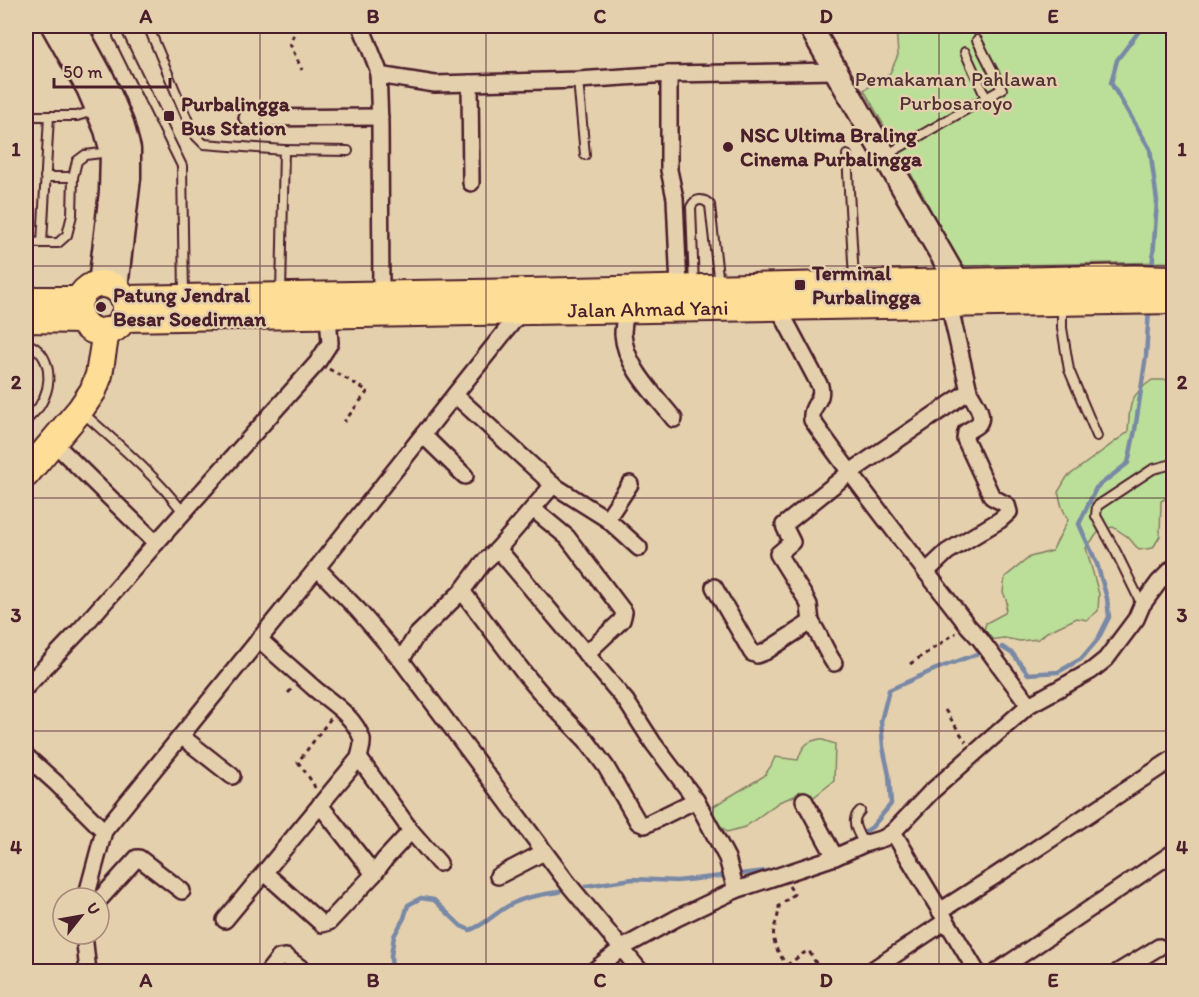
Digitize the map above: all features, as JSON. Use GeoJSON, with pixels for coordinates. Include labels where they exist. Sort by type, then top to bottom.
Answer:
{"type":"FeatureCollection","features":[{"type":"Feature","properties":{"kind":"main road","name":"Jalan Ahmad Yani"},"geometry":{"type":"LineString","coordinates":[[114,304],[184,297],[281,306],[328,315],[525,302],[702,296],[855,284],[959,296],[1062,302],[1155,289]]}},
{"type":"Feature","properties":{"kind":"main road"},"geometry":{"type":"LineString","coordinates":[[87,289],[114,304],[94,331],[89,328],[80,310],[82,294],[87,289]]}},
{"type":"Feature","properties":{"kind":"main road","name":"Jalan Ahmad Yani"},"geometry":{"type":"LineString","coordinates":[[114,304],[281,306],[381,294],[626,310],[702,296],[778,307],[959,296],[1155,289]]}},
{"type":"Feature","properties":{"kind":"main road"},"geometry":{"type":"LineString","coordinates":[[26,300],[80,310]]}},
{"type":"Feature","properties":{"kind":"main road"},"geometry":{"type":"LineString","coordinates":[[26,474],[80,410],[93,391],[99,375],[114,304]]}},
{"type":"Feature","properties":{"kind":"main road"},"geometry":{"type":"LineString","coordinates":[[26,319],[80,310]]}},
{"type":"Feature","properties":{"kind":"street"},"geometry":{"type":"LineString","coordinates":[[53,26],[87,88],[106,130],[121,150]]}},
{"type":"Feature","properties":{"kind":"street"},"geometry":{"type":"LineString","coordinates":[[74,26],[104,79],[122,123],[121,150],[111,192],[114,304]]}},
{"type":"Feature","properties":{"kind":"street"},"geometry":{"type":"LineString","coordinates":[[361,26],[378,69],[381,294]]}},
{"type":"Feature","properties":{"kind":"street"},"geometry":{"type":"LineString","coordinates":[[810,26],[885,156],[959,296],[969,391],[980,413],[978,424],[966,432],[965,439],[992,497],[1009,509],[1009,512],[1000,520],[947,552],[926,572]]}},
{"type":"Feature","properties":{"kind":"street"},"geometry":{"type":"LineString","coordinates":[[378,75],[435,84],[578,80],[669,74],[836,71]]}},
{"type":"Feature","properties":{"kind":"street"},"geometry":{"type":"LineString","coordinates":[[669,74],[669,170],[702,296]]}},
{"type":"Feature","properties":{"kind":"street"},"geometry":{"type":"LineString","coordinates":[[470,83],[471,183]]}},
{"type":"Feature","properties":{"kind":"street"},"geometry":{"type":"LineString","coordinates":[[247,118],[380,117]]}},
{"type":"Feature","properties":{"kind":"street"},"geometry":{"type":"LineString","coordinates":[[89,886],[104,831],[455,395],[525,302]]}},
{"type":"Feature","properties":{"kind":"street"},"geometry":{"type":"LineString","coordinates":[[778,307],[822,392],[812,409],[812,420],[849,473],[1029,705]]}},
{"type":"Feature","properties":{"kind":"street"},"geometry":{"type":"LineString","coordinates":[[626,310],[623,334],[628,357],[674,419]]}},
{"type":"Feature","properties":{"kind":"street"},"geometry":{"type":"LineString","coordinates":[[26,687],[81,629],[316,363],[330,343],[328,315]]}},
{"type":"Feature","properties":{"kind":"street"},"geometry":{"type":"LineString","coordinates":[[834,663],[812,622],[806,599],[778,554],[792,542],[784,525],[849,473],[969,391]]}},
{"type":"Feature","properties":{"kind":"street"},"geometry":{"type":"LineString","coordinates":[[455,395],[553,485],[607,519],[639,548]]}},
{"type":"Feature","properties":{"kind":"street"},"geometry":{"type":"LineString","coordinates":[[423,435],[465,476]]}},
{"type":"Feature","properties":{"kind":"street"},"geometry":{"type":"LineString","coordinates":[[53,442],[156,543]]}},
{"type":"Feature","properties":{"kind":"street"},"geometry":{"type":"LineString","coordinates":[[607,519],[630,484]]}},
{"type":"Feature","properties":{"kind":"street"},"geometry":{"type":"LineString","coordinates":[[401,660],[416,636],[462,591],[483,563],[498,549],[553,485]]}},
{"type":"Feature","properties":{"kind":"street"},"geometry":{"type":"LineString","coordinates":[[533,509],[567,537],[624,612],[622,620],[586,654]]}},
{"type":"Feature","properties":{"kind":"street"},"geometry":{"type":"LineString","coordinates":[[498,549],[626,701],[653,743],[696,800],[727,858],[735,886]]}},
{"type":"Feature","properties":{"kind":"street"},"geometry":{"type":"LineString","coordinates":[[592,972],[622,948],[735,886],[782,874],[861,839],[884,838],[893,832],[931,792],[1029,705],[1090,671],[1106,659],[1136,618],[1142,605],[1173,567]]}},
{"type":"Feature","properties":{"kind":"street"},"geometry":{"type":"LineString","coordinates":[[317,568],[358,610],[401,660],[543,852],[641,972]]}},
{"type":"Feature","properties":{"kind":"street"},"geometry":{"type":"LineString","coordinates":[[714,587],[752,653],[757,655],[812,622]]}},
{"type":"Feature","properties":{"kind":"street"},"geometry":{"type":"LineString","coordinates":[[462,591],[524,673],[593,749],[638,822],[645,825],[696,800]]}},
{"type":"Feature","properties":{"kind":"street"},"geometry":{"type":"LineString","coordinates":[[225,920],[359,758],[362,745],[352,723],[340,708],[259,639]]}},
{"type":"Feature","properties":{"kind":"street"},"geometry":{"type":"LineString","coordinates":[[181,736],[232,776]]}},
{"type":"Feature","properties":{"kind":"street"},"geometry":{"type":"LineString","coordinates":[[26,756],[104,831]]}},
{"type":"Feature","properties":{"kind":"street"},"geometry":{"type":"LineString","coordinates":[[359,758],[411,831],[439,863]]}},
{"type":"Feature","properties":{"kind":"street"},"geometry":{"type":"LineString","coordinates":[[869,972],[1005,870],[1173,758]]}},
{"type":"Feature","properties":{"kind":"street"},"geometry":{"type":"LineString","coordinates":[[804,800],[832,852]]}},
{"type":"Feature","properties":{"kind":"street"},"geometry":{"type":"LineString","coordinates":[[320,805],[374,874]]}},
{"type":"Feature","properties":{"kind":"street"},"geometry":{"type":"LineString","coordinates":[[265,873],[322,924],[329,922],[356,895],[411,831]]}},
{"type":"Feature","properties":{"kind":"street"},"geometry":{"type":"LineString","coordinates":[[893,832],[977,972]]}},
{"type":"Feature","properties":{"kind":"street"},"geometry":{"type":"LineString","coordinates":[[498,876],[543,852]]}},
{"type":"Feature","properties":{"kind":"street"},"geometry":{"type":"LineString","coordinates":[[996,972],[1173,852]]}},
{"type":"Feature","properties":{"kind":"street"},"geometry":{"type":"LineString","coordinates":[[111,887],[137,858],[140,858],[182,891]]}},
{"type":"Feature","properties":{"kind":"street"},"geometry":{"type":"LineString","coordinates":[[85,946],[87,972]]}},
{"type":"Feature","properties":{"kind":"street"},"geometry":{"type":"LineString","coordinates":[[1118,972],[1159,947]]}},
{"type":"Feature","properties":{"kind":"street"},"geometry":{"type":"LineString","coordinates":[[268,972],[279,958],[286,957],[306,972]]}},
{"type":"Feature","properties":{"kind":"lane"},"geometry":{"type":"LineString","coordinates":[[120,26],[118,36],[182,166],[184,297]]}},
{"type":"Feature","properties":{"kind":"lane"},"geometry":{"type":"LineString","coordinates":[[148,26],[193,133],[204,144],[348,152]]}},
{"type":"Feature","properties":{"kind":"lane"},"geometry":{"type":"LineString","coordinates":[[885,156],[1002,88],[977,40]]}},
{"type":"Feature","properties":{"kind":"lane"},"geometry":{"type":"LineString","coordinates":[[965,52],[986,98]]}},
{"type":"Feature","properties":{"kind":"lane"},"geometry":{"type":"LineString","coordinates":[[578,80],[585,155]]}},
{"type":"Feature","properties":{"kind":"lane"},"geometry":{"type":"LineString","coordinates":[[26,116],[77,116],[97,110]]}},
{"type":"Feature","properties":{"kind":"lane"},"geometry":{"type":"LineString","coordinates":[[42,243],[49,116]]}},
{"type":"Feature","properties":{"kind":"lane"},"geometry":{"type":"LineString","coordinates":[[26,242],[58,243],[67,235],[72,215],[77,161],[85,155],[121,150]]}},
{"type":"Feature","properties":{"kind":"lane"},"geometry":{"type":"LineString","coordinates":[[281,306],[285,150]]}},
{"type":"Feature","properties":{"kind":"lane"},"geometry":{"type":"LineString","coordinates":[[847,155],[855,284]]}},
{"type":"Feature","properties":{"kind":"lane"},"geometry":{"type":"LineString","coordinates":[[45,177],[74,177]]}},
{"type":"Feature","properties":{"kind":"lane"},"geometry":{"type":"LineString","coordinates":[[701,200],[710,205],[702,296],[691,207],[695,202],[701,200]]}},
{"type":"Feature","properties":{"kind":"lane"},"geometry":{"type":"LineString","coordinates":[[1062,302],[1062,328],[1069,370],[1098,436]]}},
{"type":"Feature","properties":{"kind":"lane"},"geometry":{"type":"LineString","coordinates":[[26,343],[37,347],[49,368],[46,391],[39,406],[26,421]]}},
{"type":"Feature","properties":{"kind":"lane"},"geometry":{"type":"LineString","coordinates":[[80,410],[163,488],[183,512]]}},
{"type":"Feature","properties":{"kind":"lane"},"geometry":{"type":"LineString","coordinates":[[1142,605],[1096,516],[1096,511],[1097,506],[1153,469],[1169,465]]}},
{"type":"Feature","properties":{"kind":"lane"},"geometry":{"type":"LineString","coordinates":[[860,812],[855,816],[854,821],[861,839]]}},
{"type":"Feature","properties":{"kind":"path"},"geometry":{"type":"LineString","coordinates":[[293,26],[294,34],[290,44],[302,70]]}},
{"type":"Feature","properties":{"kind":"path"},"geometry":{"type":"LineString","coordinates":[[316,363],[368,392],[345,422]]}},
{"type":"Feature","properties":{"kind":"path"},"geometry":{"type":"LineString","coordinates":[[910,664],[968,626]]}},
{"type":"Feature","properties":{"kind":"path"},"geometry":{"type":"LineString","coordinates":[[320,805],[313,783],[298,762],[340,708]]}},
{"type":"Feature","properties":{"kind":"path"},"geometry":{"type":"LineString","coordinates":[[945,710],[973,754]]}},
{"type":"Feature","properties":{"kind":"path"},"geometry":{"type":"LineString","coordinates":[[782,874],[794,894],[780,906],[774,927],[773,943],[791,972]]}},
{"type":"Feature","properties":{"kind":"path"},"geometry":{"type":"LineString","coordinates":[[787,965],[809,951],[821,972]]}},
{"type":"Feature","properties":{"kind":"green space","name":"Pemakaman Pahlawan Purbosaroyo"},"geometry":{"type":"Polygon","coordinates":[[[896,26],[1173,26],[1173,262],[960,266],[864,90],[890,73],[898,55],[896,26]]]}},
{"type":"Feature","properties":{"kind":"green space"},"geometry":{"type":"Polygon","coordinates":[[[1152,380],[1173,380],[1173,494],[1161,501],[1160,536],[1153,548],[1139,550],[1128,537],[1113,527],[1100,530],[1086,548],[1099,594],[1098,611],[1087,620],[1077,618],[1047,632],[1038,639],[988,640],[983,634],[986,623],[1005,613],[1007,602],[1003,592],[1005,577],[1030,557],[1052,551],[1068,520],[1058,492],[1067,477],[1128,432],[1129,414],[1134,397],[1152,380]]]}},
{"type":"Feature","properties":{"kind":"green space"},"geometry":{"type":"Polygon","coordinates":[[[820,739],[835,744],[834,781],[814,797],[797,795],[779,802],[745,827],[727,832],[713,818],[714,806],[764,776],[775,757],[798,760],[806,745],[820,739]]]}},
{"type":"Feature","properties":{"kind":"waterway"},"geometry":{"type":"LineString","coordinates":[[1143,26],[1117,60],[1111,83],[1150,149],[1157,201],[1152,271]]}},
{"type":"Feature","properties":{"kind":"waterway"},"geometry":{"type":"LineString","coordinates":[[1002,647],[1013,654],[1028,674],[1058,672],[1081,659],[1098,639],[1109,617],[1107,598],[1097,564],[1079,524],[1096,488],[1128,463],[1146,356],[1149,309]]}},
{"type":"Feature","properties":{"kind":"waterway"},"geometry":{"type":"LineString","coordinates":[[847,844],[872,827],[891,804],[881,721],[889,690],[977,654]]}},
{"type":"Feature","properties":{"kind":"waterway"},"geometry":{"type":"LineString","coordinates":[[586,886],[633,879],[677,881],[775,870]]}},
{"type":"Feature","properties":{"kind":"waterway"},"geometry":{"type":"LineString","coordinates":[[392,972],[391,956],[394,936],[408,905],[421,898],[434,900],[461,926],[470,930],[521,900],[559,892]]}},
{"type":"Feature","properties":{"kind":"place","name":"Purbalingga Bus Station"},"geometry":{"type":"Point","coordinates":[169,116]}},
{"type":"Feature","properties":{"kind":"place","name":"NSC Ultima Braling Cinema Purbalingga"},"geometry":{"type":"Point","coordinates":[728,147]}},
{"type":"Feature","properties":{"kind":"place","name":"Terminal Purbalingga"},"geometry":{"type":"Point","coordinates":[800,285]}},
{"type":"Feature","properties":{"kind":"place","name":"Patung Jendral Besar Soedirman"},"geometry":{"type":"Point","coordinates":[101,307]}}]}
